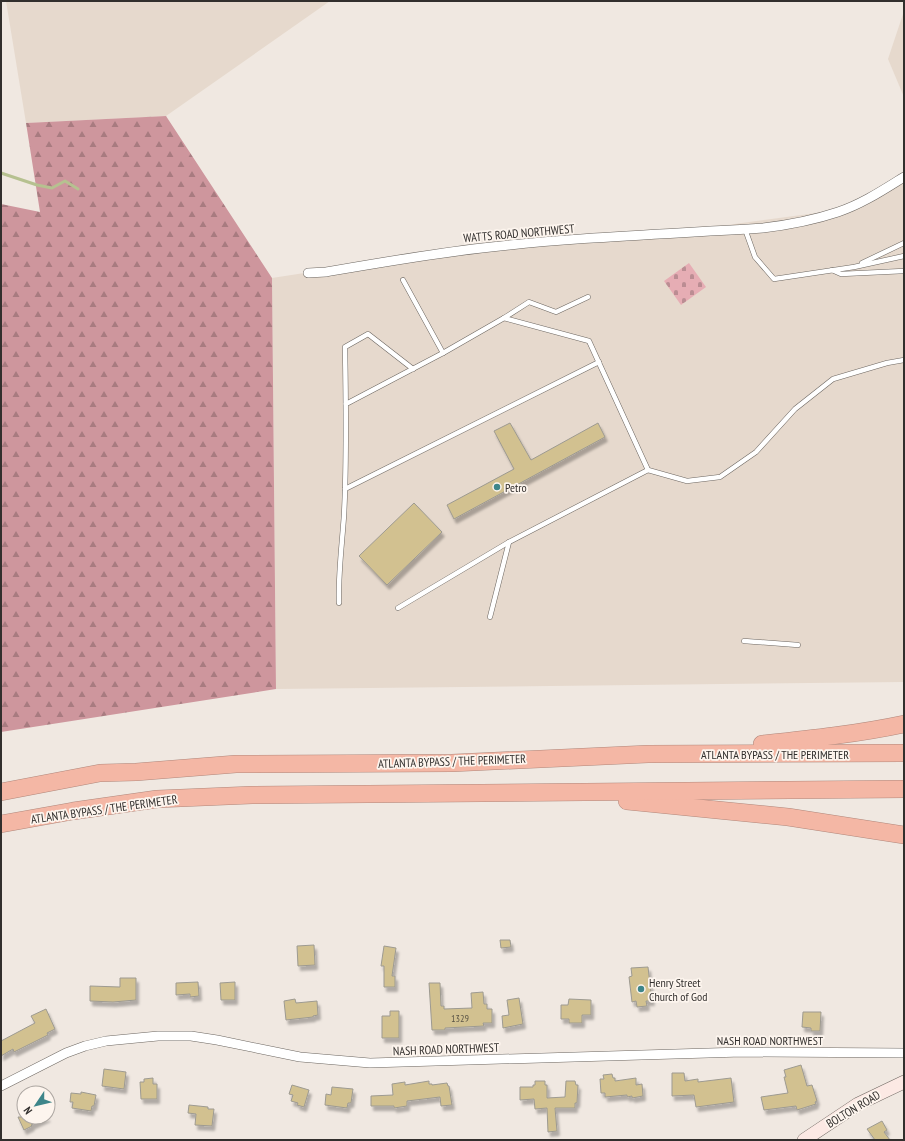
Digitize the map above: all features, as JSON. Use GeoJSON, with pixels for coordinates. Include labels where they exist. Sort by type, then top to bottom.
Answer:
{"type":"FeatureCollection","features":[{"type":"Feature","properties":{"kind":"highway"},"geometry":{"type":"LineString","coordinates":[[648,754],[792,741],[904,724]]}},
{"type":"Feature","properties":{"kind":"highway","name":"ATLANTA BYPASS / THE PERIMETER"},"geometry":{"type":"LineString","coordinates":[[1,792],[100,773],[136,772],[236,764],[452,763],[648,754],[904,753]]}},
{"type":"Feature","properties":{"kind":"highway","name":"ATLANTA BYPASS / THE PERIMETER"},"geometry":{"type":"LineString","coordinates":[[1,824],[73,811],[157,799],[252,795],[904,789]]}},
{"type":"Feature","properties":{"kind":"highway"},"geometry":{"type":"LineString","coordinates":[[537,792],[788,817],[904,835]]}},
{"type":"Feature","properties":{"kind":"street","name":"WATTS ROAD NORTHWEST"},"geometry":{"type":"LineString","coordinates":[[308,273],[326,272],[437,253],[483,248],[564,240],[734,230],[791,224],[840,212],[877,194],[904,178]]}},
{"type":"Feature","properties":{"kind":"street","name":"NASH ROAD NORTHWEST"},"geometry":{"type":"LineString","coordinates":[[1,1086],[66,1053],[85,1046],[106,1041],[158,1036],[191,1036],[300,1057],[370,1063],[742,1052],[904,1053]]}},
{"type":"Feature","properties":{"kind":"street","name":"BOLTON ROAD"},"geometry":{"type":"LineString","coordinates":[[804,1140],[858,1104],[904,1082]]}},
{"type":"Feature","properties":{"kind":"lane"},"geometry":{"type":"LineString","coordinates":[[745,229],[755,257],[774,279],[854,267],[904,256]]}},
{"type":"Feature","properties":{"kind":"lane"},"geometry":{"type":"LineString","coordinates":[[854,267],[904,243]]}},
{"type":"Feature","properties":{"kind":"lane"},"geometry":{"type":"LineString","coordinates":[[832,270],[841,274],[904,271]]}},
{"type":"Feature","properties":{"kind":"lane"},"geometry":{"type":"LineString","coordinates":[[404,280],[443,353]]}},
{"type":"Feature","properties":{"kind":"lane"},"geometry":{"type":"LineString","coordinates":[[346,404],[443,353],[529,302],[556,312],[588,297]]}},
{"type":"Feature","properties":{"kind":"lane"},"geometry":{"type":"LineString","coordinates":[[504,318],[589,341],[648,470]]}},
{"type":"Feature","properties":{"kind":"lane"},"geometry":{"type":"LineString","coordinates":[[339,603],[338,579],[345,490],[345,347],[368,334],[413,369]]}},
{"type":"Feature","properties":{"kind":"lane"},"geometry":{"type":"LineString","coordinates":[[398,608],[509,542],[648,470],[687,481],[720,477],[756,452],[795,409],[833,379],[887,363],[904,360]]}},
{"type":"Feature","properties":{"kind":"lane"},"geometry":{"type":"LineString","coordinates":[[345,490],[599,362]]}},
{"type":"Feature","properties":{"kind":"lane"},"geometry":{"type":"LineString","coordinates":[[490,617],[509,542]]}},
{"type":"Feature","properties":{"kind":"lane"},"geometry":{"type":"LineString","coordinates":[[744,641],[798,645]]}},
{"type":"Feature","properties":{"kind":"shaded area"},"geometry":{"type":"Polygon","coordinates":[[[6,1],[330,1],[166,116],[26,123],[6,1]]]}},
{"type":"Feature","properties":{"kind":"shaded area"},"geometry":{"type":"Polygon","coordinates":[[[904,11],[904,97],[888,59],[904,11]]]}},
{"type":"Feature","properties":{"kind":"shaded area"},"geometry":{"type":"Polygon","coordinates":[[[904,173],[904,682],[276,689],[272,278],[498,243],[683,231],[854,208],[904,173]]]}},
{"type":"Feature","properties":{"kind":"green space"},"geometry":{"type":"Polygon","coordinates":[[[166,116],[272,278],[276,689],[1,732],[1,204],[40,212],[26,123],[166,116]]]}},
{"type":"Feature","properties":{"kind":"green space"},"geometry":{"type":"Polygon","coordinates":[[[689,263],[706,287],[681,305],[664,281],[689,263]]]}},
{"type":"Feature","properties":{"kind":"building","name":"Petro"},"geometry":{"type":"Polygon","coordinates":[[[510,423],[531,460],[598,423],[605,437],[454,519],[447,505],[514,469],[494,431],[510,423]]]}},
{"type":"Feature","properties":{"kind":"building"},"geometry":{"type":"Polygon","coordinates":[[[414,503],[442,532],[387,585],[359,556],[414,503]]]}},
{"type":"Feature","properties":{"kind":"building"},"geometry":{"type":"Polygon","coordinates":[[[500,940],[510,940],[511,947],[501,948],[500,940]]]}},
{"type":"Feature","properties":{"kind":"building"},"geometry":{"type":"Polygon","coordinates":[[[314,945],[315,965],[298,966],[297,946],[314,945]]]}},
{"type":"Feature","properties":{"kind":"building"},"geometry":{"type":"Polygon","coordinates":[[[384,946],[396,948],[392,976],[395,976],[395,987],[384,987],[384,966],[381,966],[384,946]]]}},
{"type":"Feature","properties":{"kind":"building","name":"Henry Street Church of God"},"geometry":{"type":"Polygon","coordinates":[[[648,967],[652,1001],[646,1001],[647,1006],[637,1007],[636,1001],[632,1002],[629,977],[632,976],[631,968],[648,967]]]}},
{"type":"Feature","properties":{"kind":"building"},"geometry":{"type":"Polygon","coordinates":[[[120,978],[136,978],[136,1000],[113,1002],[90,1001],[90,986],[120,987],[120,978]]]}},
{"type":"Feature","properties":{"kind":"building"},"geometry":{"type":"Polygon","coordinates":[[[198,982],[199,996],[190,997],[190,994],[176,995],[176,983],[198,982]]]}},
{"type":"Feature","properties":{"kind":"building"},"geometry":{"type":"Polygon","coordinates":[[[235,982],[235,1000],[221,1000],[220,983],[235,982]]]}},
{"type":"Feature","properties":{"kind":"building"},"geometry":{"type":"Polygon","coordinates":[[[429,983],[440,983],[441,1006],[444,1006],[444,1009],[472,1008],[471,993],[483,992],[484,1004],[487,1004],[487,1009],[492,1009],[492,1023],[483,1023],[484,1026],[432,1030],[429,983]]]}},
{"type":"Feature","properties":{"kind":"building"},"geometry":{"type":"Polygon","coordinates":[[[519,998],[523,1024],[503,1028],[502,1016],[509,1015],[507,1000],[519,998]]]}},
{"type":"Feature","properties":{"kind":"building"},"geometry":{"type":"Polygon","coordinates":[[[295,999],[296,1003],[317,1001],[318,1015],[313,1017],[286,1020],[284,1001],[295,999]]]}},
{"type":"Feature","properties":{"kind":"building"},"geometry":{"type":"Polygon","coordinates":[[[569,999],[591,1000],[591,1015],[582,1015],[582,1023],[569,1023],[569,1019],[561,1019],[561,1005],[568,1005],[569,999]]]}},
{"type":"Feature","properties":{"kind":"building"},"geometry":{"type":"Polygon","coordinates":[[[46,1009],[55,1029],[47,1033],[48,1035],[14,1052],[13,1049],[1,1056],[1,1041],[35,1023],[31,1016],[46,1009]]]}},
{"type":"Feature","properties":{"kind":"building"},"geometry":{"type":"Polygon","coordinates":[[[390,1011],[399,1011],[399,1038],[382,1038],[382,1016],[390,1016],[390,1011]]]}},
{"type":"Feature","properties":{"kind":"building"},"geometry":{"type":"Polygon","coordinates":[[[803,1012],[821,1012],[820,1031],[811,1031],[811,1028],[802,1027],[803,1012]]]}},
{"type":"Feature","properties":{"kind":"building"},"geometry":{"type":"Polygon","coordinates":[[[801,1065],[807,1086],[812,1085],[817,1101],[815,1102],[816,1104],[797,1110],[796,1106],[764,1110],[761,1097],[788,1093],[784,1070],[801,1065]]]}},
{"type":"Feature","properties":{"kind":"building"},"geometry":{"type":"Polygon","coordinates":[[[104,1069],[126,1072],[124,1089],[102,1086],[104,1069]]]}},
{"type":"Feature","properties":{"kind":"building"},"geometry":{"type":"Polygon","coordinates":[[[672,1073],[684,1073],[685,1081],[698,1079],[698,1082],[731,1078],[734,1102],[696,1107],[694,1095],[672,1096],[672,1073]]]}},
{"type":"Feature","properties":{"kind":"building"},"geometry":{"type":"Polygon","coordinates":[[[612,1074],[615,1081],[636,1078],[636,1085],[642,1084],[643,1096],[632,1098],[632,1096],[627,1097],[627,1095],[605,1097],[605,1093],[601,1093],[600,1079],[604,1079],[603,1075],[612,1074]]]}},
{"type":"Feature","properties":{"kind":"building"},"geometry":{"type":"Polygon","coordinates":[[[153,1078],[153,1084],[157,1084],[157,1099],[141,1099],[140,1082],[144,1082],[144,1079],[153,1078]]]}},
{"type":"Feature","properties":{"kind":"building"},"geometry":{"type":"Polygon","coordinates":[[[429,1081],[429,1084],[432,1085],[447,1083],[449,1086],[452,1105],[441,1106],[440,1097],[407,1101],[407,1106],[394,1108],[394,1106],[371,1106],[371,1096],[393,1095],[392,1084],[405,1082],[405,1085],[429,1081]]]}},
{"type":"Feature","properties":{"kind":"building"},"geometry":{"type":"Polygon","coordinates":[[[535,1081],[545,1081],[545,1085],[547,1085],[547,1098],[565,1097],[566,1081],[575,1081],[576,1085],[578,1085],[577,1103],[575,1103],[575,1108],[555,1108],[557,1131],[548,1132],[547,1108],[535,1109],[534,1099],[520,1100],[520,1087],[533,1087],[533,1085],[535,1085],[535,1081]]]}},
{"type":"Feature","properties":{"kind":"building"},"geometry":{"type":"Polygon","coordinates":[[[292,1085],[309,1090],[304,1107],[291,1101],[293,1095],[289,1094],[292,1085]]]}},
{"type":"Feature","properties":{"kind":"building"},"geometry":{"type":"Polygon","coordinates":[[[332,1087],[353,1089],[351,1103],[348,1103],[347,1108],[325,1105],[326,1094],[331,1095],[332,1087]]]}},
{"type":"Feature","properties":{"kind":"building"},"geometry":{"type":"Polygon","coordinates":[[[81,1092],[96,1095],[94,1106],[92,1106],[91,1111],[72,1108],[73,1102],[70,1102],[71,1093],[81,1094],[81,1092]]]}},
{"type":"Feature","properties":{"kind":"building"},"geometry":{"type":"Polygon","coordinates":[[[189,1105],[214,1109],[212,1126],[195,1125],[196,1114],[188,1113],[189,1105]]]}},
{"type":"Feature","properties":{"kind":"building"},"geometry":{"type":"Polygon","coordinates":[[[882,1121],[887,1130],[884,1132],[890,1140],[875,1140],[867,1129],[882,1121]]]}},
{"type":"Feature","properties":{"kind":"building"},"geometry":{"type":"Polygon","coordinates":[[[22,1125],[32,1126],[24,1130],[22,1125]]]}},
{"type":"Feature","properties":{"kind":"waterway"},"geometry":{"type":"LineString","coordinates":[[1,173],[37,185],[52,188],[65,181],[78,189]]}},
{"type":"Feature","properties":{"kind":"place","name":"Petro"},"geometry":{"type":"Point","coordinates":[497,487]}},
{"type":"Feature","properties":{"kind":"place","name":"Henry Street Church of God"},"geometry":{"type":"Point","coordinates":[641,989]}}]}
